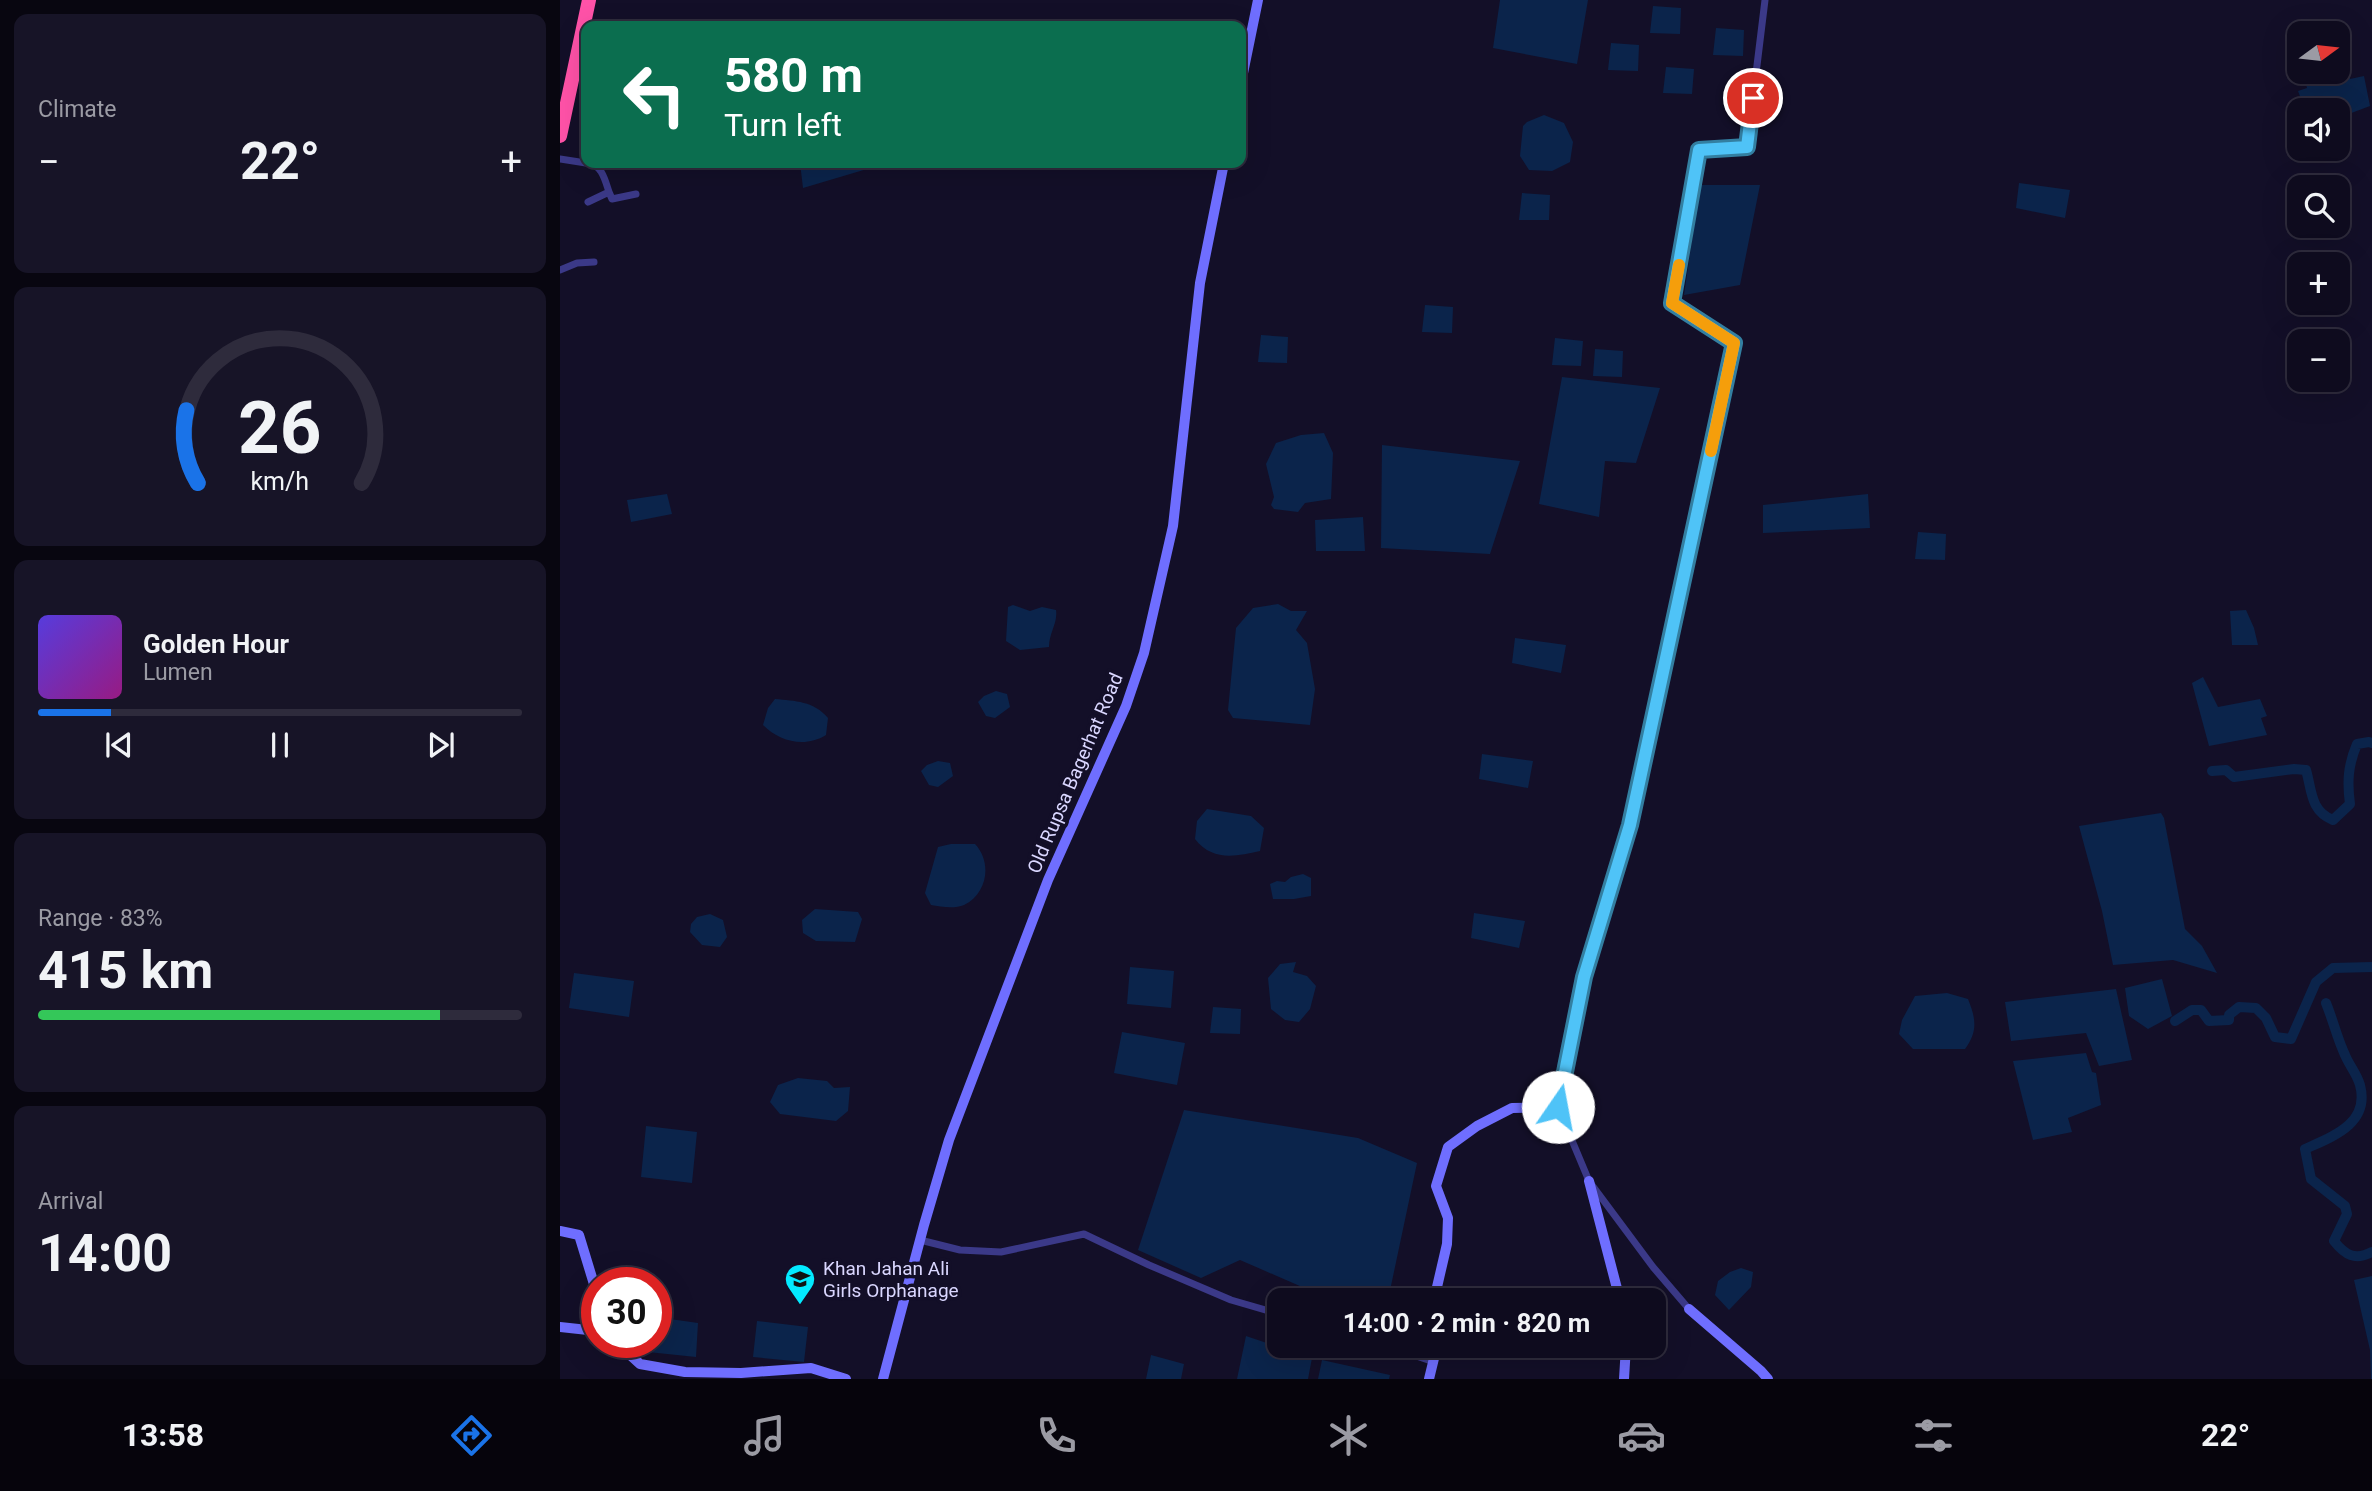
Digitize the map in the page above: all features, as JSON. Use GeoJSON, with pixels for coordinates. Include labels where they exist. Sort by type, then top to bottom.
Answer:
{"type":"FeatureCollection","features":[{"type":"Feature","properties":{"kind":"highway"},"geometry":{"type":"LineString","coordinates":[[585,21],[589,0]]}},
{"type":"Feature","properties":{"kind":"highway"},"geometry":{"type":"LineString","coordinates":[[560,136],[581,38]]}},
{"type":"Feature","properties":{"kind":"street"},"geometry":{"type":"LineString","coordinates":[[1246,59],[1258,0]]}},
{"type":"Feature","properties":{"kind":"street"},"geometry":{"type":"LineString","coordinates":[[1617,1288],[1589,1181],[1558,1107],[1584,977],[1630,825],[1734,343],[1672,303],[1699,150],[1747,147],[1765,0]]}},
{"type":"Feature","properties":{"kind":"street"},"geometry":{"type":"LineString","coordinates":[[560,159],[581,162]]}},
{"type":"Feature","properties":{"kind":"street"},"geometry":{"type":"LineString","coordinates":[[598,168],[612,199],[636,194]]}},
{"type":"Feature","properties":{"kind":"street","name":"Old Rupsa Bagerhat Road"},"geometry":{"type":"LineString","coordinates":[[883,1379],[950,1140],[1048,880],[1126,706],[1144,653],[1173,526],[1200,283],[1223,168]]}},
{"type":"Feature","properties":{"kind":"street"},"geometry":{"type":"LineString","coordinates":[[588,202],[610,192]]}},
{"type":"Feature","properties":{"kind":"street"},"geometry":{"type":"LineString","coordinates":[[560,270],[577,263],[594,262]]}},
{"type":"Feature","properties":{"kind":"street"},"geometry":{"type":"LineString","coordinates":[[1437,1288],[1447,1244],[1448,1218],[1436,1186],[1448,1147],[1477,1126],[1513,1108],[1558,1107]]}},
{"type":"Feature","properties":{"kind":"street"},"geometry":{"type":"LineString","coordinates":[[1589,1181],[1653,1267],[1689,1308],[1768,1379]]}},
{"type":"Feature","properties":{"kind":"street"},"geometry":{"type":"LineString","coordinates":[[560,1231],[579,1235],[589,1267]]}},
{"type":"Feature","properties":{"kind":"street"},"geometry":{"type":"LineString","coordinates":[[920,1240],[960,1250],[1000,1252],[1084,1234],[1231,1300],[1267,1310]]}},
{"type":"Feature","properties":{"kind":"street"},"geometry":{"type":"LineString","coordinates":[[560,1327],[581,1329]]}},
{"type":"Feature","properties":{"kind":"street"},"geometry":{"type":"LineString","coordinates":[[633,1358],[640,1364],[685,1372],[741,1373],[811,1368],[846,1379]]}},
{"type":"Feature","properties":{"kind":"street"},"geometry":{"type":"LineString","coordinates":[[1422,1358],[1434,1362]]}},
{"type":"Feature","properties":{"kind":"street"},"geometry":{"type":"LineString","coordinates":[[1429,1379],[1435,1358]]}},
{"type":"Feature","properties":{"kind":"street"},"geometry":{"type":"LineString","coordinates":[[1624,1379],[1625,1358]]}},
{"type":"Feature","properties":{"kind":"water"},"geometry":{"type":"Polygon","coordinates":[[[1500,0],[1588,0],[1577,64],[1493,48],[1500,0]]]}},
{"type":"Feature","properties":{"kind":"water"},"geometry":{"type":"Polygon","coordinates":[[[1653,6],[1681,8],[1680,34],[1650,33],[1653,6]]]}},
{"type":"Feature","properties":{"kind":"water"},"geometry":{"type":"Polygon","coordinates":[[[1716,28],[1744,30],[1743,56],[1713,55],[1716,28]]]}},
{"type":"Feature","properties":{"kind":"water"},"geometry":{"type":"Polygon","coordinates":[[[1611,43],[1639,45],[1638,71],[1608,70],[1611,43]]]}},
{"type":"Feature","properties":{"kind":"water"},"geometry":{"type":"Polygon","coordinates":[[[1666,67],[1694,69],[1692,94],[1663,93],[1666,67]]]}},
{"type":"Feature","properties":{"kind":"water"},"geometry":{"type":"Polygon","coordinates":[[[2364,76],[2370,106],[2350,114],[2350,98],[2301,98],[2298,91],[2307,88],[2306,84],[2350,84],[2350,79],[2364,76]]]}},
{"type":"Feature","properties":{"kind":"water"},"geometry":{"type":"Polygon","coordinates":[[[1544,115],[1564,123],[1573,142],[1570,162],[1552,171],[1529,170],[1520,156],[1523,126],[1544,115]]]}},
{"type":"Feature","properties":{"kind":"water"},"geometry":{"type":"Polygon","coordinates":[[[801,168],[868,168],[867,169],[803,188],[801,168]]]}},
{"type":"Feature","properties":{"kind":"water"},"geometry":{"type":"Polygon","coordinates":[[[2019,183],[2070,190],[2065,218],[2016,208],[2019,183]]]}},
{"type":"Feature","properties":{"kind":"water"},"geometry":{"type":"Polygon","coordinates":[[[1700,185],[1760,185],[1740,285],[1684,295],[1700,185]]]}},
{"type":"Feature","properties":{"kind":"water"},"geometry":{"type":"Polygon","coordinates":[[[1522,193],[1550,195],[1549,220],[1519,220],[1522,193]]]}},
{"type":"Feature","properties":{"kind":"water"},"geometry":{"type":"Polygon","coordinates":[[[1425,305],[1453,307],[1452,333],[1422,332],[1425,305]]]}},
{"type":"Feature","properties":{"kind":"water"},"geometry":{"type":"Polygon","coordinates":[[[1261,335],[1288,337],[1287,363],[1258,362],[1261,335]]]}},
{"type":"Feature","properties":{"kind":"water"},"geometry":{"type":"Polygon","coordinates":[[[1555,338],[1583,341],[1581,366],[1552,365],[1555,338]]]}},
{"type":"Feature","properties":{"kind":"water"},"geometry":{"type":"Polygon","coordinates":[[[1595,349],[1623,351],[1622,377],[1593,376],[1595,349]]]}},
{"type":"Feature","properties":{"kind":"water"},"geometry":{"type":"Polygon","coordinates":[[[1562,377],[1660,388],[1636,463],[1605,461],[1599,517],[1539,504],[1562,377]]]}},
{"type":"Feature","properties":{"kind":"water"},"geometry":{"type":"Polygon","coordinates":[[[1324,433],[1333,453],[1331,499],[1305,503],[1298,512],[1274,509],[1271,505],[1274,497],[1266,464],[1276,443],[1301,435],[1324,433]]]}},
{"type":"Feature","properties":{"kind":"water"},"geometry":{"type":"Polygon","coordinates":[[[1382,445],[1520,461],[1490,554],[1381,548],[1382,445]]]}},
{"type":"Feature","properties":{"kind":"water"},"geometry":{"type":"Polygon","coordinates":[[[667,494],[672,514],[631,522],[627,500],[667,494]]]}},
{"type":"Feature","properties":{"kind":"water"},"geometry":{"type":"Polygon","coordinates":[[[1868,494],[1870,528],[1763,533],[1763,505],[1868,494]]]}},
{"type":"Feature","properties":{"kind":"water"},"geometry":{"type":"Polygon","coordinates":[[[1363,517],[1365,551],[1316,551],[1315,520],[1363,517]]]}},
{"type":"Feature","properties":{"kind":"water"},"geometry":{"type":"Polygon","coordinates":[[[1918,532],[1946,534],[1945,560],[1915,559],[1918,532]]]}},
{"type":"Feature","properties":{"kind":"water"},"geometry":{"type":"Polygon","coordinates":[[[1278,604],[1291,611],[1307,611],[1296,630],[1307,643],[1315,689],[1310,725],[1233,718],[1228,710],[1236,628],[1253,608],[1278,604]]]}},
{"type":"Feature","properties":{"kind":"water"},"geometry":{"type":"Polygon","coordinates":[[[1013,605],[1030,611],[1042,607],[1056,610],[1049,647],[1020,650],[1006,641],[1008,607],[1013,605]]]}},
{"type":"Feature","properties":{"kind":"water"},"geometry":{"type":"Polygon","coordinates":[[[2246,610],[2258,645],[2232,645],[2230,611],[2246,610]]]}},
{"type":"Feature","properties":{"kind":"water"},"geometry":{"type":"Polygon","coordinates":[[[1515,638],[1566,645],[1561,673],[1512,663],[1515,638]]]}},
{"type":"Feature","properties":{"kind":"water"},"geometry":{"type":"Polygon","coordinates":[[[2203,677],[2218,707],[2260,699],[2267,716],[2261,718],[2267,735],[2209,746],[2192,683],[2203,677]]]}},
{"type":"Feature","properties":{"kind":"water"},"geometry":{"type":"Polygon","coordinates":[[[996,691],[1007,694],[1010,707],[995,718],[986,716],[978,702],[996,691]]]}},
{"type":"Feature","properties":{"kind":"water"},"geometry":{"type":"Polygon","coordinates":[[[775,699],[804,703],[823,712],[828,718],[826,735],[801,742],[777,736],[763,725],[768,708],[775,699]]]}},
{"type":"Feature","properties":{"kind":"water"},"geometry":{"type":"Polygon","coordinates":[[[1482,754],[1533,761],[1528,788],[1479,779],[1482,754]]]}},
{"type":"Feature","properties":{"kind":"water"},"geometry":{"type":"Polygon","coordinates":[[[938,761],[950,763],[953,776],[938,787],[929,785],[921,771],[927,765],[938,761]]]}},
{"type":"Feature","properties":{"kind":"water"},"geometry":{"type":"Polygon","coordinates":[[[1207,809],[1251,816],[1264,828],[1260,851],[1225,856],[1202,846],[1195,839],[1197,821],[1207,809]]]}},
{"type":"Feature","properties":{"kind":"water"},"geometry":{"type":"Polygon","coordinates":[[[2161,813],[2185,929],[2202,946],[2217,973],[2173,960],[2113,965],[2102,911],[2079,826],[2161,813]]]}},
{"type":"Feature","properties":{"kind":"water"},"geometry":{"type":"Polygon","coordinates":[[[975,844],[984,859],[983,885],[972,900],[964,905],[931,905],[925,893],[938,847],[975,844]]]}},
{"type":"Feature","properties":{"kind":"water"},"geometry":{"type":"Polygon","coordinates":[[[1303,874],[1311,878],[1311,896],[1273,899],[1270,884],[1285,882],[1291,877],[1303,874]]]}},
{"type":"Feature","properties":{"kind":"water"},"geometry":{"type":"Polygon","coordinates":[[[815,909],[858,912],[862,919],[855,942],[816,941],[803,933],[802,920],[815,909]]]}},
{"type":"Feature","properties":{"kind":"water"},"geometry":{"type":"Polygon","coordinates":[[[1474,913],[1525,921],[1519,948],[1471,938],[1474,913]]]}},
{"type":"Feature","properties":{"kind":"water"},"geometry":{"type":"Polygon","coordinates":[[[710,914],[723,920],[727,937],[720,947],[702,945],[690,932],[691,924],[697,917],[710,914]]]}},
{"type":"Feature","properties":{"kind":"water"},"geometry":{"type":"Polygon","coordinates":[[[1296,962],[1293,972],[1307,976],[1316,986],[1310,1009],[1299,1022],[1285,1020],[1271,1009],[1268,978],[1280,964],[1296,962]]]}},
{"type":"Feature","properties":{"kind":"water"},"geometry":{"type":"Polygon","coordinates":[[[1130,967],[1174,971],[1171,1008],[1127,1004],[1130,967]]]}},
{"type":"Feature","properties":{"kind":"water"},"geometry":{"type":"Polygon","coordinates":[[[574,973],[634,981],[629,1017],[569,1008],[574,973]]]}},
{"type":"Feature","properties":{"kind":"water"},"geometry":{"type":"Polygon","coordinates":[[[2162,979],[2172,1016],[2148,1029],[2129,1016],[2125,988],[2162,979]]]}},
{"type":"Feature","properties":{"kind":"water"},"geometry":{"type":"Polygon","coordinates":[[[2116,989],[2132,1060],[2099,1066],[2086,1033],[2011,1041],[2005,1002],[2116,989]]]}},
{"type":"Feature","properties":{"kind":"water"},"geometry":{"type":"Polygon","coordinates":[[[1947,993],[1968,999],[1974,1025],[1969,1043],[1965,1049],[1913,1049],[1899,1034],[1902,1020],[1915,996],[1947,993]]]}},
{"type":"Feature","properties":{"kind":"water"},"geometry":{"type":"Polygon","coordinates":[[[1213,1007],[1241,1009],[1240,1034],[1210,1033],[1213,1007]]]}},
{"type":"Feature","properties":{"kind":"water"},"geometry":{"type":"Polygon","coordinates":[[[1122,1032],[1185,1043],[1177,1085],[1114,1073],[1122,1032]]]}},
{"type":"Feature","properties":{"kind":"water"},"geometry":{"type":"Polygon","coordinates":[[[2086,1053],[2092,1072],[2096,1073],[2101,1105],[2068,1118],[2072,1132],[2033,1140],[2013,1061],[2086,1053]]]}},
{"type":"Feature","properties":{"kind":"water"},"geometry":{"type":"Polygon","coordinates":[[[798,1078],[827,1081],[834,1088],[850,1087],[848,1111],[836,1121],[780,1114],[770,1102],[778,1085],[798,1078]]]}},
{"type":"Feature","properties":{"kind":"water"},"geometry":{"type":"Polygon","coordinates":[[[1184,1110],[1358,1138],[1417,1163],[1391,1288],[1304,1288],[1240,1260],[1201,1278],[1138,1250],[1184,1110]]]}},
{"type":"Feature","properties":{"kind":"water"},"geometry":{"type":"Polygon","coordinates":[[[646,1126],[697,1132],[692,1183],[641,1177],[646,1126]]]}},
{"type":"Feature","properties":{"kind":"water"},"geometry":{"type":"Polygon","coordinates":[[[1741,1268],[1753,1272],[1751,1287],[1729,1310],[1715,1295],[1718,1281],[1741,1268]]]}},
{"type":"Feature","properties":{"kind":"water"},"geometry":{"type":"Polygon","coordinates":[[[2372,1276],[2371,1379],[2370,1350],[2354,1280],[2372,1276]]]}},
{"type":"Feature","properties":{"kind":"water"},"geometry":{"type":"Polygon","coordinates":[[[672,1319],[698,1323],[696,1357],[672,1354],[672,1319]]]}},
{"type":"Feature","properties":{"kind":"water"},"geometry":{"type":"Polygon","coordinates":[[[757,1321],[808,1327],[804,1362],[753,1357],[757,1321]]]}},
{"type":"Feature","properties":{"kind":"water"},"geometry":{"type":"Polygon","coordinates":[[[1246,1336],[1267,1343],[1267,1358],[1312,1358],[1308,1379],[1237,1379],[1246,1336]]]}},
{"type":"Feature","properties":{"kind":"water"},"geometry":{"type":"Polygon","coordinates":[[[1151,1355],[1184,1364],[1181,1379],[1146,1379],[1151,1355]]]}},
{"type":"Feature","properties":{"kind":"water"},"geometry":{"type":"Polygon","coordinates":[[[1322,1360],[1390,1375],[1389,1379],[1318,1379],[1322,1360]]]}},
{"type":"Feature","properties":{"kind":"waterway"},"geometry":{"type":"LineString","coordinates":[[2212,771],[2226,770],[2234,777],[2294,769],[2306,770],[2316,805],[2325,816],[2333,820],[2350,804],[2349,774],[2357,744],[2372,743]]}},
{"type":"Feature","properties":{"kind":"waterway"},"geometry":{"type":"LineString","coordinates":[[2175,1021],[2192,1010],[2201,1010],[2209,1021],[2229,1020],[2229,1015],[2239,1007],[2256,1008],[2266,1018],[2275,1037],[2291,1039],[2316,982],[2333,968],[2372,967]]}},
{"type":"Feature","properties":{"kind":"waterway"},"geometry":{"type":"LineString","coordinates":[[2326,1003],[2342,1049],[2359,1081],[2362,1098],[2355,1119],[2338,1133],[2305,1149],[2311,1179],[2345,1206],[2347,1214],[2334,1241],[2351,1255],[2360,1256],[2372,1252]]}},
{"type":"Feature","properties":{"kind":"slow traffic"},"geometry":{"type":"LineString","coordinates":[[1679,265],[1672,303],[1734,343],[1711,451]]}},
{"type":"Feature","properties":{"kind":"place","name":"Khan Jahan Ali Girls Orphanage"},"geometry":{"type":"Point","coordinates":[800,1306]}},
{"type":"Feature","properties":{"kind":"route"},"geometry":{"type":"LineString","coordinates":[[1558,1107],[1584,977],[1630,825],[1734,343],[1672,303],[1699,150],[1747,147],[1753,98]]}}]}
